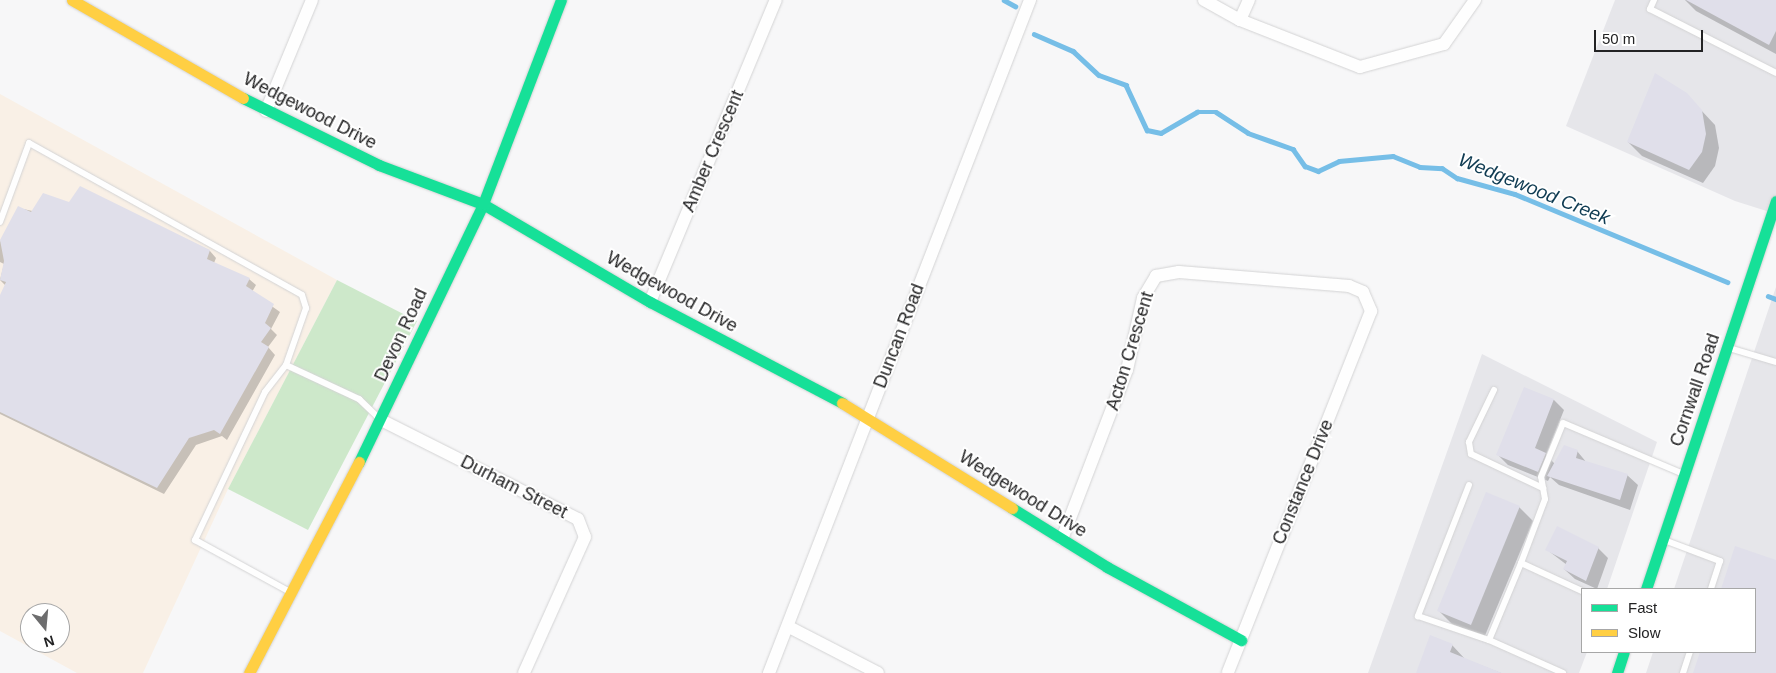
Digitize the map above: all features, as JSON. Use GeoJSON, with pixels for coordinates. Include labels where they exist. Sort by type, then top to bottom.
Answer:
{"type":"FeatureCollection","features":[{"type":"Feature","properties":{"kind":"street","name":"Wedgewood Drive"},"geometry":{"type":"LineString","coordinates":[[72,0],[266,111],[379,165],[483,204],[650,302],[867,417],[1062,539],[1241,640]]}},
{"type":"Feature","properties":{"kind":"street"},"geometry":{"type":"LineString","coordinates":[[266,111],[312,0]]}},
{"type":"Feature","properties":{"kind":"street","name":"Devon Road"},"geometry":{"type":"LineString","coordinates":[[249,673],[381,420],[483,204],[561,0]]}},
{"type":"Feature","properties":{"kind":"street","name":"Amber Crescent"},"geometry":{"type":"LineString","coordinates":[[650,302],[776,0]]}},
{"type":"Feature","properties":{"kind":"street","name":"Duncan Road"},"geometry":{"type":"LineString","coordinates":[[770,673],[867,417],[1030,0]]}},
{"type":"Feature","properties":{"kind":"street"},"geometry":{"type":"LineString","coordinates":[[1204,0],[1240,20],[1360,67],[1444,44],[1476,0]]}},
{"type":"Feature","properties":{"kind":"street"},"geometry":{"type":"LineString","coordinates":[[1240,20],[1249,0]]}},
{"type":"Feature","properties":{"kind":"street","name":"Cornwall Road"},"geometry":{"type":"LineString","coordinates":[[1646,588],[1728,348],[1770,237],[1776,202]]}},
{"type":"Feature","properties":{"kind":"street","name":"Acton Crescent"},"geometry":{"type":"LineString","coordinates":[[1062,539],[1127,370],[1143,298],[1156,276],[1179,272],[1349,286],[1363,292]]}},
{"type":"Feature","properties":{"kind":"street","name":"Constance Drive"},"geometry":{"type":"LineString","coordinates":[[1228,673],[1371,311],[1363,292]]}},
{"type":"Feature","properties":{"kind":"street","name":"Durham Street"},"geometry":{"type":"LineString","coordinates":[[381,420],[578,519],[585,537],[524,673]]}},
{"type":"Feature","properties":{"kind":"street"},"geometry":{"type":"LineString","coordinates":[[789,627],[878,673]]}},
{"type":"Feature","properties":{"kind":"street"},"geometry":{"type":"LineString","coordinates":[[1617,673],[1624,653]]}},
{"type":"Feature","properties":{"kind":"lane"},"geometry":{"type":"LineString","coordinates":[[1654,0],[1650,9],[1776,73]]}},
{"type":"Feature","properties":{"kind":"lane"},"geometry":{"type":"LineString","coordinates":[[0,222],[29,143],[302,295],[306,308],[286,365],[265,392],[195,540],[290,592]]}},
{"type":"Feature","properties":{"kind":"lane"},"geometry":{"type":"LineString","coordinates":[[1728,348],[1776,362]]}},
{"type":"Feature","properties":{"kind":"lane"},"geometry":{"type":"LineString","coordinates":[[286,365],[359,399],[381,420]]}},
{"type":"Feature","properties":{"kind":"lane"},"geometry":{"type":"LineString","coordinates":[[1494,390],[1469,442],[1471,454],[1543,488]]}},
{"type":"Feature","properties":{"kind":"lane"},"geometry":{"type":"LineString","coordinates":[[1489,640],[1545,499],[1541,477],[1564,422],[1685,474]]}},
{"type":"Feature","properties":{"kind":"lane"},"geometry":{"type":"LineString","coordinates":[[1469,485],[1418,616],[1489,640],[1563,673]]}},
{"type":"Feature","properties":{"kind":"lane"},"geometry":{"type":"LineString","coordinates":[[1663,539],[1720,561],[1711,588]]}},
{"type":"Feature","properties":{"kind":"lane"},"geometry":{"type":"LineString","coordinates":[[1521,563],[1581,591]]}},
{"type":"Feature","properties":{"kind":"lane"},"geometry":{"type":"LineString","coordinates":[[1683,673],[1690,653]]}},
{"type":"Feature","properties":{"kind":"shaded area"},"geometry":{"type":"Polygon","coordinates":[[[1615,0],[1776,0],[1776,214],[1735,201],[1566,126],[1615,0]]]}},
{"type":"Feature","properties":{"kind":"shaded area"},"geometry":{"type":"Polygon","coordinates":[[[0,94],[337,280],[228,489],[143,673],[77,673],[40,653],[70,653],[70,603],[20,603],[20,642],[0,631],[0,94]]]}},
{"type":"Feature","properties":{"kind":"shaded area"},"geometry":{"type":"Polygon","coordinates":[[[1776,287],[1776,673],[1646,673],[1653,653],[1756,653],[1756,588],[1674,588],[1776,287]]]}},
{"type":"Feature","properties":{"kind":"shaded area"},"geometry":{"type":"Polygon","coordinates":[[[1482,354],[1657,442],[1607,588],[1581,588],[1581,653],[1587,653],[1579,673],[1368,673],[1482,354]]]}},
{"type":"Feature","properties":{"kind":"green space"},"geometry":{"type":"Polygon","coordinates":[[[337,280],[417,321],[308,530],[228,489],[337,280]]]}},
{"type":"Feature","properties":{"kind":"building"},"geometry":{"type":"Polygon","coordinates":[[[1686,0],[1776,0],[1776,31],[1769,45],[1686,0]]]}},
{"type":"Feature","properties":{"kind":"building"},"geometry":{"type":"Polygon","coordinates":[[[1655,73],[1687,93],[1702,110],[1706,134],[1702,152],[1689,170],[1627,142],[1655,73]]]}},
{"type":"Feature","properties":{"kind":"building"},"geometry":{"type":"Polygon","coordinates":[[[80,186],[210,250],[207,259],[250,278],[246,286],[274,304],[265,323],[271,328],[261,342],[269,347],[220,434],[214,430],[189,438],[157,488],[0,412],[0,295],[6,282],[0,280],[4,261],[0,240],[18,206],[31,212],[43,193],[69,202],[80,186]]]}},
{"type":"Feature","properties":{"kind":"building"},"geometry":{"type":"Polygon","coordinates":[[[1524,387],[1554,399],[1535,448],[1546,453],[1538,472],[1496,455],[1524,387]]]}},
{"type":"Feature","properties":{"kind":"building"},"geometry":{"type":"Polygon","coordinates":[[[1564,445],[1578,450],[1576,458],[1628,474],[1620,500],[1547,476],[1564,445]]]}},
{"type":"Feature","properties":{"kind":"building"},"geometry":{"type":"Polygon","coordinates":[[[1486,492],[1520,506],[1471,625],[1437,611],[1486,492]]]}},
{"type":"Feature","properties":{"kind":"building"},"geometry":{"type":"Polygon","coordinates":[[[1557,526],[1599,547],[1586,581],[1563,569],[1567,561],[1545,550],[1557,526]]]}},
{"type":"Feature","properties":{"kind":"building"},"geometry":{"type":"Polygon","coordinates":[[[1735,546],[1776,560],[1776,673],[1693,673],[1700,653],[1756,653],[1756,588],[1721,588],[1735,546]]]}},
{"type":"Feature","properties":{"kind":"building"},"geometry":{"type":"Polygon","coordinates":[[[1430,635],[1453,644],[1450,652],[1502,673],[1416,673],[1430,635]]]}},
{"type":"Feature","properties":{"kind":"waterway","name":"Wedgewood Creek"},"geometry":{"type":"LineString","coordinates":[[1004,0],[1015,6]]}},
{"type":"Feature","properties":{"kind":"waterway","name":"Wedgewood Creek"},"geometry":{"type":"LineString","coordinates":[[1034,34],[1073,51],[1099,75],[1126,85],[1147,130],[1161,133],[1197,112],[1216,112],[1248,133],[1293,149],[1305,166],[1318,171],[1339,161],[1393,156],[1420,167],[1442,168],[1457,178],[1515,194],[1727,282]]}},
{"type":"Feature","properties":{"kind":"waterway","name":"Wedgewood Creek"},"geometry":{"type":"LineString","coordinates":[[1768,296],[1776,299]]}},
{"type":"Feature","properties":{"kind":"traffic: fast"},"geometry":{"type":"LineString","coordinates":[[359,462],[483,204],[561,0]]}},
{"type":"Feature","properties":{"kind":"traffic: fast"},"geometry":{"type":"LineString","coordinates":[[243,98],[379,165],[483,204],[650,302],[842,403]]}},
{"type":"Feature","properties":{"kind":"traffic: fast"},"geometry":{"type":"LineString","coordinates":[[1646,588],[1776,201]]}},
{"type":"Feature","properties":{"kind":"traffic: fast"},"geometry":{"type":"LineString","coordinates":[[1012,508],[1107,567],[1241,640]]}},
{"type":"Feature","properties":{"kind":"traffic: fast"},"geometry":{"type":"LineString","coordinates":[[1617,673],[1624,653]]}},
{"type":"Feature","properties":{"kind":"traffic: slow"},"geometry":{"type":"LineString","coordinates":[[72,0],[243,98]]}},
{"type":"Feature","properties":{"kind":"traffic: slow"},"geometry":{"type":"LineString","coordinates":[[842,403],[1012,508]]}},
{"type":"Feature","properties":{"kind":"traffic: slow"},"geometry":{"type":"LineString","coordinates":[[249,673],[359,462]]}}]}
